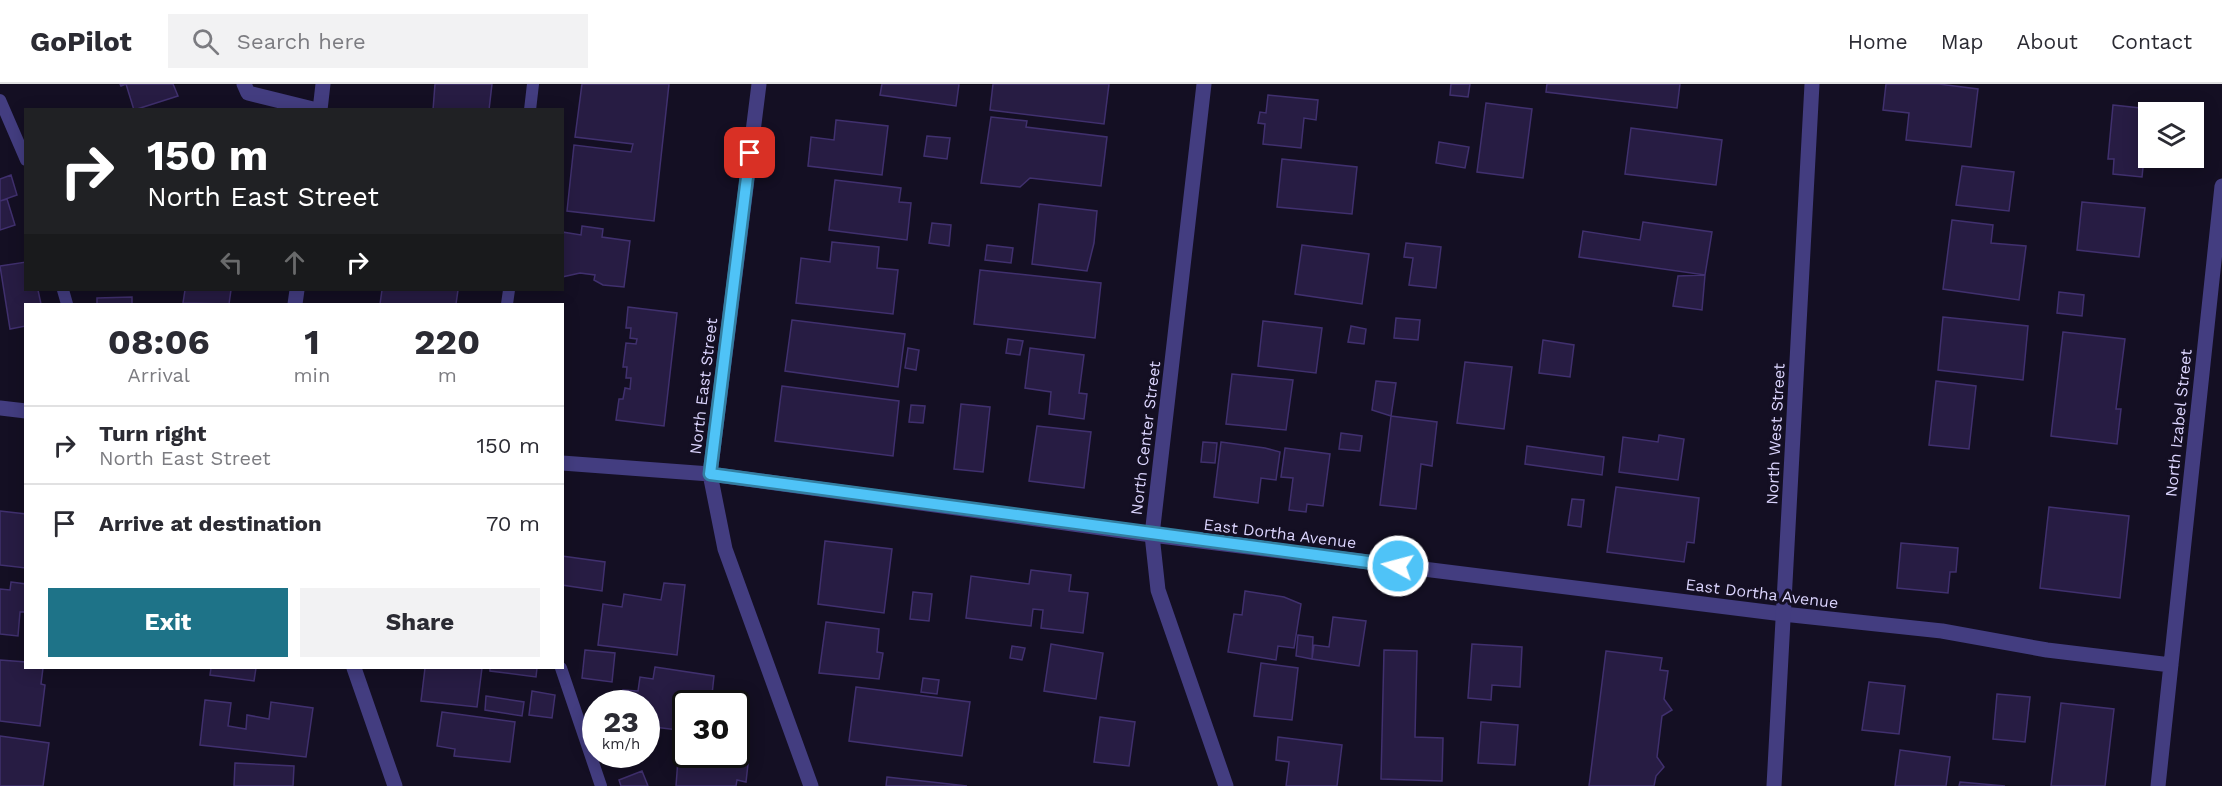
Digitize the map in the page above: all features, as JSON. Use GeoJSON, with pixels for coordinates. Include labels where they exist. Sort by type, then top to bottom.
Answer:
{"type":"FeatureCollection","features":[{"type":"Feature","properties":{"kind":"street"},"geometry":{"type":"LineString","coordinates":[[244,84],[248,93],[311,108]]}},
{"type":"Feature","properties":{"kind":"street"},"geometry":{"type":"LineString","coordinates":[[319,108],[323,84]]}},
{"type":"Feature","properties":{"kind":"street","name":"North East Street"},"geometry":{"type":"LineString","coordinates":[[759,84],[710,474],[724,549],[811,786]]}},
{"type":"Feature","properties":{"kind":"street","name":"North Center Street"},"geometry":{"type":"LineString","coordinates":[[1204,84],[1152,535],[1158,590],[1226,786]]}},
{"type":"Feature","properties":{"kind":"street","name":"North West Street"},"geometry":{"type":"LineString","coordinates":[[1774,786],[1812,84]]}},
{"type":"Feature","properties":{"kind":"street","name":"North Izabel Street"},"geometry":{"type":"LineString","coordinates":[[2158,786],[2222,186]]}},
{"type":"Feature","properties":{"kind":"street"},"geometry":{"type":"LineString","coordinates":[[0,408],[24,411]]}},
{"type":"Feature","properties":{"kind":"street","name":"East Dortha Avenue"},"geometry":{"type":"LineString","coordinates":[[564,463],[710,474],[1152,535],[1783,614],[1942,631],[2047,650],[2171,664]]}},
{"type":"Feature","properties":{"kind":"street"},"geometry":{"type":"LineString","coordinates":[[354,669],[395,786]]}},
{"type":"Feature","properties":{"kind":"lane"},"geometry":{"type":"LineString","coordinates":[[530,108],[533,84]]}},
{"type":"Feature","properties":{"kind":"lane"},"geometry":{"type":"LineString","coordinates":[[0,100],[24,155]]}},
{"type":"Feature","properties":{"kind":"lane"},"geometry":{"type":"LineString","coordinates":[[561,669],[601,786]]}},
{"type":"Feature","properties":{"kind":"building"},"geometry":{"type":"Polygon","coordinates":[[[126,84],[173,84],[178,96],[133,108],[126,84]]]}},
{"type":"Feature","properties":{"kind":"building"},"geometry":{"type":"Polygon","coordinates":[[[435,84],[492,84],[489,108],[433,108],[435,84]]]}},
{"type":"Feature","properties":{"kind":"building"},"geometry":{"type":"Polygon","coordinates":[[[582,84],[669,84],[654,221],[567,211],[574,145],[631,152],[633,144],[575,137],[582,84]]]}},
{"type":"Feature","properties":{"kind":"building"},"geometry":{"type":"Polygon","coordinates":[[[882,84],[959,84],[956,106],[880,95],[882,84]]]}},
{"type":"Feature","properties":{"kind":"building"},"geometry":{"type":"Polygon","coordinates":[[[993,84],[1109,84],[1104,124],[990,110],[993,84]]]}},
{"type":"Feature","properties":{"kind":"building"},"geometry":{"type":"Polygon","coordinates":[[[1451,84],[1470,84],[1468,97],[1450,95],[1451,84]]]}},
{"type":"Feature","properties":{"kind":"building"},"geometry":{"type":"Polygon","coordinates":[[[1547,84],[1680,84],[1677,108],[1546,92],[1547,84]]]}},
{"type":"Feature","properties":{"kind":"building"},"geometry":{"type":"Polygon","coordinates":[[[1886,84],[1939,84],[1978,89],[1971,147],[1906,140],[1909,113],[1883,110],[1886,84]]]}},
{"type":"Feature","properties":{"kind":"building"},"geometry":{"type":"Polygon","coordinates":[[[1268,95],[1318,100],[1316,120],[1304,118],[1301,148],[1263,144],[1265,124],[1258,123],[1260,112],[1266,113],[1268,95]]]}},
{"type":"Feature","properties":{"kind":"building"},"geometry":{"type":"Polygon","coordinates":[[[1486,103],[1532,109],[1523,178],[1477,172],[1486,103]]]}},
{"type":"Feature","properties":{"kind":"building"},"geometry":{"type":"Polygon","coordinates":[[[2113,105],[2138,108],[2138,168],[2143,168],[2142,177],[2113,174],[2114,159],[2108,159],[2113,105]]]}},
{"type":"Feature","properties":{"kind":"building"},"geometry":{"type":"Polygon","coordinates":[[[991,117],[1027,121],[1026,127],[1107,137],[1101,186],[1030,178],[1020,187],[981,183],[991,117]]]}},
{"type":"Feature","properties":{"kind":"building"},"geometry":{"type":"Polygon","coordinates":[[[836,120],[888,126],[882,175],[808,166],[811,137],[834,140],[836,120]]]}},
{"type":"Feature","properties":{"kind":"building"},"geometry":{"type":"Polygon","coordinates":[[[1631,128],[1722,140],[1716,185],[1625,174],[1631,128]]]}},
{"type":"Feature","properties":{"kind":"building"},"geometry":{"type":"Polygon","coordinates":[[[927,136],[950,138],[947,159],[924,156],[927,136]]]}},
{"type":"Feature","properties":{"kind":"building"},"geometry":{"type":"Polygon","coordinates":[[[1439,142],[1469,147],[1465,168],[1436,163],[1439,142]]]}},
{"type":"Feature","properties":{"kind":"building"},"geometry":{"type":"Polygon","coordinates":[[[1282,159],[1357,167],[1352,214],[1277,207],[1282,159]]]}},
{"type":"Feature","properties":{"kind":"building"},"geometry":{"type":"Polygon","coordinates":[[[1962,166],[2014,172],[2009,211],[1956,205],[1962,166]]]}},
{"type":"Feature","properties":{"kind":"building"},"geometry":{"type":"Polygon","coordinates":[[[11,175],[17,195],[0,201],[0,179],[11,175]]]}},
{"type":"Feature","properties":{"kind":"building"},"geometry":{"type":"Polygon","coordinates":[[[835,180],[901,188],[899,202],[911,203],[907,240],[829,230],[835,180]]]}},
{"type":"Feature","properties":{"kind":"building"},"geometry":{"type":"Polygon","coordinates":[[[7,199],[15,225],[0,230],[0,201],[7,199]]]}},
{"type":"Feature","properties":{"kind":"building"},"geometry":{"type":"Polygon","coordinates":[[[2082,202],[2145,208],[2139,257],[2077,250],[2082,202]]]}},
{"type":"Feature","properties":{"kind":"building"},"geometry":{"type":"Polygon","coordinates":[[[1039,204],[1097,211],[1094,243],[1087,271],[1032,264],[1039,204]]]}},
{"type":"Feature","properties":{"kind":"building"},"geometry":{"type":"Polygon","coordinates":[[[1952,220],[1993,225],[1991,243],[2026,246],[2019,300],[1943,289],[1952,220]]]}},
{"type":"Feature","properties":{"kind":"building"},"geometry":{"type":"Polygon","coordinates":[[[1643,222],[1712,232],[1705,275],[1579,257],[1583,231],[1640,240],[1643,222]]]}},
{"type":"Feature","properties":{"kind":"building"},"geometry":{"type":"Polygon","coordinates":[[[932,223],[951,225],[949,246],[929,243],[932,223]]]}},
{"type":"Feature","properties":{"kind":"building"},"geometry":{"type":"Polygon","coordinates":[[[582,226],[603,229],[602,237],[630,241],[624,287],[603,285],[594,280],[595,275],[580,273],[564,277],[564,232],[581,235],[582,226]]]}},
{"type":"Feature","properties":{"kind":"building"},"geometry":{"type":"Polygon","coordinates":[[[832,242],[879,247],[877,268],[898,270],[893,314],[796,303],[801,258],[830,262],[832,242]]]}},
{"type":"Feature","properties":{"kind":"building"},"geometry":{"type":"Polygon","coordinates":[[[1406,243],[1441,247],[1436,288],[1409,285],[1413,258],[1404,257],[1406,243]]]}},
{"type":"Feature","properties":{"kind":"building"},"geometry":{"type":"Polygon","coordinates":[[[987,245],[1013,248],[1011,263],[985,260],[987,245]]]}},
{"type":"Feature","properties":{"kind":"building"},"geometry":{"type":"Polygon","coordinates":[[[1302,245],[1369,254],[1362,304],[1295,294],[1302,245]]]}},
{"type":"Feature","properties":{"kind":"building"},"geometry":{"type":"Polygon","coordinates":[[[24,262],[24,291],[38,291],[41,303],[24,303],[24,326],[10,329],[0,266],[24,262]]]}},
{"type":"Feature","properties":{"kind":"building"},"geometry":{"type":"Polygon","coordinates":[[[980,270],[1101,283],[1095,338],[974,324],[980,270]]]}},
{"type":"Feature","properties":{"kind":"building"},"geometry":{"type":"Polygon","coordinates":[[[1705,275],[1702,310],[1673,306],[1678,276],[1705,275]]]}},
{"type":"Feature","properties":{"kind":"building"},"geometry":{"type":"Polygon","coordinates":[[[185,291],[231,291],[229,303],[183,303],[185,291]]]}},
{"type":"Feature","properties":{"kind":"building"},"geometry":{"type":"Polygon","coordinates":[[[382,291],[458,291],[456,303],[380,303],[382,291]]]}},
{"type":"Feature","properties":{"kind":"building"},"geometry":{"type":"Polygon","coordinates":[[[2059,292],[2084,295],[2082,316],[2057,313],[2059,292]]]}},
{"type":"Feature","properties":{"kind":"building"},"geometry":{"type":"Polygon","coordinates":[[[132,297],[132,303],[97,303],[97,298],[132,297]]]}},
{"type":"Feature","properties":{"kind":"building"},"geometry":{"type":"Polygon","coordinates":[[[628,307],[677,313],[664,426],[616,420],[619,399],[623,399],[625,388],[630,389],[631,378],[626,378],[627,367],[623,367],[626,343],[636,344],[637,339],[630,338],[631,328],[626,328],[628,307]]]}},
{"type":"Feature","properties":{"kind":"building"},"geometry":{"type":"Polygon","coordinates":[[[1943,317],[2028,326],[2023,380],[1938,370],[1943,317]]]}},
{"type":"Feature","properties":{"kind":"building"},"geometry":{"type":"Polygon","coordinates":[[[1396,318],[1420,320],[1418,340],[1394,338],[1396,318]]]}},
{"type":"Feature","properties":{"kind":"building"},"geometry":{"type":"Polygon","coordinates":[[[792,320],[905,334],[898,387],[785,371],[792,320]]]}},
{"type":"Feature","properties":{"kind":"building"},"geometry":{"type":"Polygon","coordinates":[[[1263,321],[1322,328],[1316,373],[1258,366],[1263,321]]]}},
{"type":"Feature","properties":{"kind":"building"},"geometry":{"type":"Polygon","coordinates":[[[1351,326],[1366,329],[1364,344],[1348,342],[1351,326]]]}},
{"type":"Feature","properties":{"kind":"building"},"geometry":{"type":"Polygon","coordinates":[[[2063,332],[2125,339],[2116,409],[2121,409],[2117,444],[2051,436],[2063,332]]]}},
{"type":"Feature","properties":{"kind":"building"},"geometry":{"type":"Polygon","coordinates":[[[1008,339],[1023,341],[1020,355],[1006,353],[1008,339]]]}},
{"type":"Feature","properties":{"kind":"building"},"geometry":{"type":"Polygon","coordinates":[[[1543,340],[1574,345],[1570,377],[1539,373],[1543,340]]]}},
{"type":"Feature","properties":{"kind":"building"},"geometry":{"type":"Polygon","coordinates":[[[908,348],[919,350],[916,370],[905,368],[908,348]]]}},
{"type":"Feature","properties":{"kind":"building"},"geometry":{"type":"Polygon","coordinates":[[[1030,348],[1084,355],[1079,393],[1087,394],[1084,419],[1049,414],[1051,392],[1025,388],[1030,348]]]}},
{"type":"Feature","properties":{"kind":"building"},"geometry":{"type":"Polygon","coordinates":[[[1465,362],[1512,367],[1504,429],[1457,423],[1465,362]]]}},
{"type":"Feature","properties":{"kind":"building"},"geometry":{"type":"Polygon","coordinates":[[[1232,374],[1293,380],[1286,430],[1226,424],[1232,374]]]}},
{"type":"Feature","properties":{"kind":"building"},"geometry":{"type":"Polygon","coordinates":[[[1376,381],[1396,383],[1391,416],[1372,410],[1376,381]]]}},
{"type":"Feature","properties":{"kind":"building"},"geometry":{"type":"Polygon","coordinates":[[[1936,381],[1976,386],[1969,449],[1929,445],[1936,381]]]}},
{"type":"Feature","properties":{"kind":"building"},"geometry":{"type":"Polygon","coordinates":[[[782,386],[899,401],[893,456],[775,441],[782,386]]]}},
{"type":"Feature","properties":{"kind":"building"},"geometry":{"type":"Polygon","coordinates":[[[961,404],[990,407],[983,472],[954,469],[961,404]]]}},
{"type":"Feature","properties":{"kind":"building"},"geometry":{"type":"Polygon","coordinates":[[[911,405],[925,406],[923,423],[909,422],[911,405]]]}},
{"type":"Feature","properties":{"kind":"building"},"geometry":{"type":"Polygon","coordinates":[[[1391,416],[1437,422],[1432,466],[1421,464],[1416,509],[1380,505],[1391,416]]]}},
{"type":"Feature","properties":{"kind":"building"},"geometry":{"type":"Polygon","coordinates":[[[1037,426],[1091,432],[1084,488],[1029,481],[1037,426]]]}},
{"type":"Feature","properties":{"kind":"building"},"geometry":{"type":"Polygon","coordinates":[[[1341,433],[1362,436],[1360,451],[1339,449],[1341,433]]]}},
{"type":"Feature","properties":{"kind":"building"},"geometry":{"type":"Polygon","coordinates":[[[1659,435],[1684,439],[1678,480],[1619,472],[1623,437],[1658,442],[1659,435]]]}},
{"type":"Feature","properties":{"kind":"building"},"geometry":{"type":"Polygon","coordinates":[[[1203,442],[1217,443],[1215,463],[1201,462],[1203,442]]]}},
{"type":"Feature","properties":{"kind":"building"},"geometry":{"type":"Polygon","coordinates":[[[1221,442],[1280,452],[1276,480],[1261,478],[1258,503],[1214,497],[1221,442]]]}},
{"type":"Feature","properties":{"kind":"building"},"geometry":{"type":"Polygon","coordinates":[[[1527,446],[1604,457],[1602,475],[1525,464],[1527,446]]]}},
{"type":"Feature","properties":{"kind":"building"},"geometry":{"type":"Polygon","coordinates":[[[1285,448],[1330,454],[1323,506],[1307,504],[1306,512],[1289,510],[1293,478],[1281,477],[1285,448]]]}},
{"type":"Feature","properties":{"kind":"building"},"geometry":{"type":"Polygon","coordinates":[[[1616,487],[1699,498],[1694,543],[1687,542],[1684,562],[1607,552],[1616,487]]]}},
{"type":"Feature","properties":{"kind":"building"},"geometry":{"type":"Polygon","coordinates":[[[1572,499],[1584,500],[1581,527],[1568,525],[1572,499]]]}},
{"type":"Feature","properties":{"kind":"building"},"geometry":{"type":"Polygon","coordinates":[[[2049,507],[2129,516],[2120,598],[2040,588],[2049,507]]]}},
{"type":"Feature","properties":{"kind":"building"},"geometry":{"type":"Polygon","coordinates":[[[0,511],[24,514],[24,568],[0,565],[0,511]]]}},
{"type":"Feature","properties":{"kind":"building"},"geometry":{"type":"Polygon","coordinates":[[[825,541],[892,549],[884,613],[818,604],[825,541]]]}},
{"type":"Feature","properties":{"kind":"building"},"geometry":{"type":"Polygon","coordinates":[[[1901,543],[1958,548],[1956,572],[1950,572],[1948,593],[1897,588],[1901,543]]]}},
{"type":"Feature","properties":{"kind":"building"},"geometry":{"type":"Polygon","coordinates":[[[564,556],[605,562],[602,591],[564,585],[564,556]]]}},
{"type":"Feature","properties":{"kind":"building"},"geometry":{"type":"Polygon","coordinates":[[[1031,570],[1071,575],[1069,591],[1088,593],[1083,633],[1041,628],[1043,610],[1033,609],[1031,626],[966,618],[971,576],[1029,584],[1031,570]]]}},
{"type":"Feature","properties":{"kind":"building"},"geometry":{"type":"Polygon","coordinates":[[[11,582],[24,584],[24,612],[20,612],[18,636],[0,634],[0,589],[10,590],[11,582]]]}},
{"type":"Feature","properties":{"kind":"building"},"geometry":{"type":"Polygon","coordinates":[[[664,583],[685,585],[677,655],[598,645],[603,604],[622,607],[624,594],[661,600],[664,583]]]}},
{"type":"Feature","properties":{"kind":"building"},"geometry":{"type":"Polygon","coordinates":[[[1245,591],[1284,597],[1301,604],[1294,648],[1278,646],[1276,660],[1228,652],[1234,614],[1242,615],[1245,591]]]}},
{"type":"Feature","properties":{"kind":"building"},"geometry":{"type":"Polygon","coordinates":[[[913,592],[932,594],[929,621],[910,619],[913,592]]]}},
{"type":"Feature","properties":{"kind":"building"},"geometry":{"type":"Polygon","coordinates":[[[1333,617],[1366,621],[1359,666],[1312,659],[1314,645],[1329,647],[1333,617]]]}},
{"type":"Feature","properties":{"kind":"building"},"geometry":{"type":"Polygon","coordinates":[[[826,622],[879,629],[877,652],[883,653],[879,679],[819,673],[826,622]]]}},
{"type":"Feature","properties":{"kind":"building"},"geometry":{"type":"Polygon","coordinates":[[[1298,635],[1313,637],[1312,659],[1296,656],[1298,635]]]}},
{"type":"Feature","properties":{"kind":"building"},"geometry":{"type":"Polygon","coordinates":[[[1051,644],[1103,653],[1096,699],[1044,691],[1051,644]]]}},
{"type":"Feature","properties":{"kind":"building"},"geometry":{"type":"Polygon","coordinates":[[[1472,644],[1522,647],[1520,687],[1492,685],[1491,700],[1468,698],[1472,644]]]}},
{"type":"Feature","properties":{"kind":"building"},"geometry":{"type":"Polygon","coordinates":[[[1012,646],[1025,648],[1022,660],[1010,658],[1012,646]]]}},
{"type":"Feature","properties":{"kind":"building"},"geometry":{"type":"Polygon","coordinates":[[[585,650],[615,653],[612,682],[582,678],[585,650]]]}},
{"type":"Feature","properties":{"kind":"building"},"geometry":{"type":"Polygon","coordinates":[[[1384,650],[1417,651],[1415,737],[1443,738],[1442,781],[1381,779],[1384,650]]]}},
{"type":"Feature","properties":{"kind":"building"},"geometry":{"type":"Polygon","coordinates":[[[1606,651],[1662,658],[1660,670],[1668,671],[1664,699],[1672,710],[1662,716],[1657,757],[1664,767],[1656,776],[1654,786],[1589,786],[1606,651]]]}},
{"type":"Feature","properties":{"kind":"building"},"geometry":{"type":"Polygon","coordinates":[[[0,660],[24,662],[24,669],[43,669],[41,684],[45,685],[40,726],[0,721],[0,660]]]}},
{"type":"Feature","properties":{"kind":"building"},"geometry":{"type":"Polygon","coordinates":[[[1261,663],[1298,668],[1292,720],[1254,716],[1261,663]]]}},
{"type":"Feature","properties":{"kind":"building"},"geometry":{"type":"Polygon","coordinates":[[[655,667],[714,676],[712,690],[672,690],[672,729],[660,728],[660,690],[638,690],[640,677],[653,679],[655,667]]]}},
{"type":"Feature","properties":{"kind":"building"},"geometry":{"type":"Polygon","coordinates":[[[211,669],[256,669],[254,681],[210,675],[211,669]]]}},
{"type":"Feature","properties":{"kind":"building"},"geometry":{"type":"Polygon","coordinates":[[[425,669],[482,669],[477,707],[421,701],[425,669]]]}},
{"type":"Feature","properties":{"kind":"building"},"geometry":{"type":"Polygon","coordinates":[[[490,669],[537,669],[536,677],[490,671],[490,669]]]}},
{"type":"Feature","properties":{"kind":"building"},"geometry":{"type":"Polygon","coordinates":[[[923,678],[939,680],[937,694],[921,692],[923,678]]]}},
{"type":"Feature","properties":{"kind":"building"},"geometry":{"type":"Polygon","coordinates":[[[1869,682],[1905,686],[1899,734],[1862,730],[1869,682]]]}},
{"type":"Feature","properties":{"kind":"building"},"geometry":{"type":"Polygon","coordinates":[[[856,687],[970,702],[962,756],[849,741],[856,687]]]}},
{"type":"Feature","properties":{"kind":"building"},"geometry":{"type":"Polygon","coordinates":[[[532,691],[555,695],[552,718],[529,715],[532,691]]]}},
{"type":"Feature","properties":{"kind":"building"},"geometry":{"type":"Polygon","coordinates":[[[1997,694],[2030,697],[2025,742],[1993,739],[1997,694]]]}},
{"type":"Feature","properties":{"kind":"building"},"geometry":{"type":"Polygon","coordinates":[[[486,696],[524,702],[522,716],[485,710],[486,696]]]}},
{"type":"Feature","properties":{"kind":"building"},"geometry":{"type":"Polygon","coordinates":[[[205,700],[231,703],[228,726],[246,729],[247,715],[269,719],[271,702],[313,708],[306,757],[200,745],[205,700]]]}},
{"type":"Feature","properties":{"kind":"building"},"geometry":{"type":"Polygon","coordinates":[[[2061,703],[2114,709],[2105,786],[2051,786],[2061,703]]]}},
{"type":"Feature","properties":{"kind":"building"},"geometry":{"type":"Polygon","coordinates":[[[442,712],[515,722],[510,762],[454,756],[455,749],[437,746],[442,712]]]}},
{"type":"Feature","properties":{"kind":"building"},"geometry":{"type":"Polygon","coordinates":[[[1100,717],[1135,722],[1129,766],[1094,762],[1100,717]]]}},
{"type":"Feature","properties":{"kind":"building"},"geometry":{"type":"Polygon","coordinates":[[[1481,722],[1518,725],[1515,765],[1478,763],[1481,722]]]}},
{"type":"Feature","properties":{"kind":"building"},"geometry":{"type":"Polygon","coordinates":[[[0,736],[49,743],[43,786],[0,786],[0,736]]]}},
{"type":"Feature","properties":{"kind":"building"},"geometry":{"type":"Polygon","coordinates":[[[1278,737],[1342,745],[1337,786],[1286,786],[1289,762],[1276,760],[1278,737]]]}},
{"type":"Feature","properties":{"kind":"building"},"geometry":{"type":"Polygon","coordinates":[[[1900,750],[1950,757],[1946,786],[1895,786],[1900,750]]]}},
{"type":"Feature","properties":{"kind":"building"},"geometry":{"type":"Polygon","coordinates":[[[235,763],[294,766],[293,786],[234,786],[235,763]]]}},
{"type":"Feature","properties":{"kind":"building"},"geometry":{"type":"Polygon","coordinates":[[[677,768],[748,768],[746,782],[737,780],[736,786],[676,786],[677,768]]]}},
{"type":"Feature","properties":{"kind":"building"},"geometry":{"type":"Polygon","coordinates":[[[642,771],[648,786],[621,786],[619,780],[642,771]]]}},
{"type":"Feature","properties":{"kind":"building"},"geometry":{"type":"Polygon","coordinates":[[[887,777],[967,786],[886,786],[887,777]]]}},
{"type":"Feature","properties":{"kind":"building"},"geometry":{"type":"Polygon","coordinates":[[[1960,782],[2005,786],[1959,786],[1960,782]]]}},
{"type":"Feature","properties":{"kind":"route"},"geometry":{"type":"LineString","coordinates":[[750,153],[710,474],[1152,535],[1398,566]]}}]}
